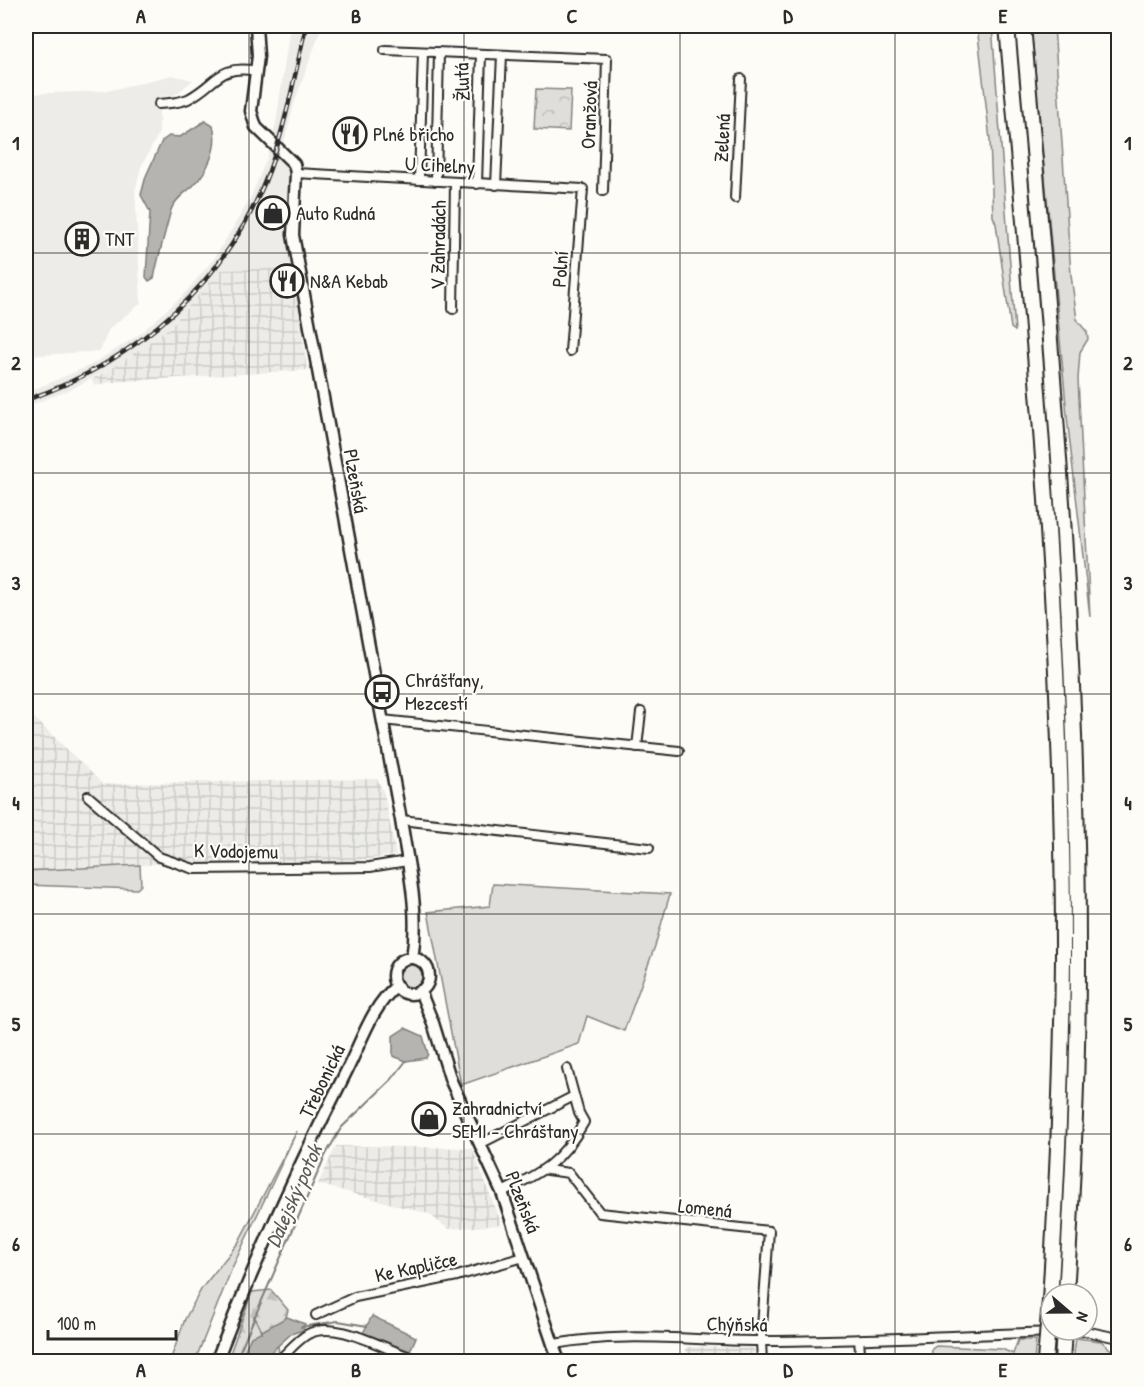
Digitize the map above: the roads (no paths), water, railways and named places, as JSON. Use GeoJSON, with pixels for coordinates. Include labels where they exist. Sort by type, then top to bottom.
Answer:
{"type":"FeatureCollection","features":[{"type":"Feature","properties":{"kind":"highway"},"geometry":{"type":"LineString","coordinates":[[1007,26],[1040,414],[1053,613],[1059,761],[1063,958],[1061,1073],[1051,1282]]}},
{"type":"Feature","properties":{"kind":"highway"},"geometry":{"type":"LineString","coordinates":[[1023,26],[1056,416],[1075,784],[1077,1074],[1067,1282]]}},
{"type":"Feature","properties":{"kind":"highway"},"geometry":{"type":"LineString","coordinates":[[1045,1361],[1047,1342]]}},
{"type":"Feature","properties":{"kind":"highway"},"geometry":{"type":"LineString","coordinates":[[1062,1362],[1063,1342]]}},
{"type":"Feature","properties":{"kind":"main road"},"geometry":{"type":"LineString","coordinates":[[256,26],[258,56],[251,111],[256,127],[289,158],[296,173]]}},
{"type":"Feature","properties":{"kind":"main road","name":"Plzeňská"},"geometry":{"type":"LineString","coordinates":[[296,173],[293,235],[401,820],[415,922],[412,958]]}},
{"type":"Feature","properties":{"kind":"main road"},"geometry":{"type":"LineString","coordinates":[[412,958],[423,963],[429,973],[427,984],[420,992],[406,993],[397,986],[395,969],[402,961],[412,958]]}},
{"type":"Feature","properties":{"kind":"main road","name":"Třebonická"},"geometry":{"type":"LineString","coordinates":[[216,1362],[252,1268],[339,1085],[376,1011],[397,986]]}},
{"type":"Feature","properties":{"kind":"main road","name":"Plzeňská"},"geometry":{"type":"LineString","coordinates":[[420,992],[433,1023],[451,1081],[502,1192],[559,1362]]}},
{"type":"Feature","properties":{"kind":"street","name":"Žlutá"},"geometry":{"type":"LineString","coordinates":[[385,50],[482,54],[477,183]]}},
{"type":"Feature","properties":{"kind":"street","name":"Žlutá"},"geometry":{"type":"LineString","coordinates":[[419,180],[423,52]]}},
{"type":"Feature","properties":{"kind":"street","name":"Žlutá"},"geometry":{"type":"LineString","coordinates":[[436,181],[439,53]]}},
{"type":"Feature","properties":{"kind":"street"},"geometry":{"type":"LineString","coordinates":[[482,54],[502,55],[496,184]]}},
{"type":"Feature","properties":{"kind":"street","name":"Oranžová"},"geometry":{"type":"LineString","coordinates":[[502,55],[607,59],[603,190]]}},
{"type":"Feature","properties":{"kind":"street"},"geometry":{"type":"LineString","coordinates":[[159,104],[187,100],[222,73],[230,70],[256,71]]}},
{"type":"Feature","properties":{"kind":"street","name":"Zelená"},"geometry":{"type":"LineString","coordinates":[[735,198],[741,79]]}},
{"type":"Feature","properties":{"kind":"street","name":"U Cihelny"},"geometry":{"type":"LineString","coordinates":[[296,173],[583,189]]}},
{"type":"Feature","properties":{"kind":"street","name":"V Zahradách"},"geometry":{"type":"LineString","coordinates":[[453,309],[455,182]]}},
{"type":"Feature","properties":{"kind":"street","name":"Polní"},"geometry":{"type":"LineString","coordinates":[[570,351],[583,189]]}},
{"type":"Feature","properties":{"kind":"street"},"geometry":{"type":"LineString","coordinates":[[637,747],[641,712]]}},
{"type":"Feature","properties":{"kind":"street"},"geometry":{"type":"LineString","coordinates":[[382,720],[679,751]]}},
{"type":"Feature","properties":{"kind":"street","name":"K Vodojemu"},"geometry":{"type":"LineString","coordinates":[[88,795],[159,857],[194,869],[370,867],[407,861]]}},
{"type":"Feature","properties":{"kind":"street"},"geometry":{"type":"LineString","coordinates":[[401,820],[649,848]]}},
{"type":"Feature","properties":{"kind":"street"},"geometry":{"type":"LineString","coordinates":[[502,1192],[547,1170],[564,1152],[584,1122],[567,1069]]}},
{"type":"Feature","properties":{"kind":"street"},"geometry":{"type":"LineString","coordinates":[[480,1144],[574,1096]]}},
{"type":"Feature","properties":{"kind":"street","name":"Lomená"},"geometry":{"type":"LineString","coordinates":[[547,1170],[568,1173],[600,1214],[769,1231],[761,1341]]}},
{"type":"Feature","properties":{"kind":"street","name":"Ke Kapličce"},"geometry":{"type":"LineString","coordinates":[[316,1315],[355,1297],[457,1276],[524,1257]]}},
{"type":"Feature","properties":{"kind":"street"},"geometry":{"type":"LineString","coordinates":[[277,1362],[309,1334],[322,1331],[353,1334],[422,1361]]}},
{"type":"Feature","properties":{"kind":"street","name":"Chýňská"},"geometry":{"type":"LineString","coordinates":[[554,1344],[608,1336],[761,1341],[860,1340],[1085,1331],[1119,1338]]}},
{"type":"Feature","properties":{"kind":"street"},"geometry":{"type":"LineString","coordinates":[[860,1340],[861,1362]]}},
{"type":"Feature","properties":{"kind":"street"},"geometry":{"type":"LineString","coordinates":[[761,1341],[762,1362]]}},
{"type":"Feature","properties":{"kind":"waterway","name":"Dalejský potok"},"geometry":{"type":"LineString","coordinates":[[235,1362],[325,1156],[341,1128],[392,1079],[406,1061]]}},
{"type":"Feature","properties":{"kind":"waterway"},"geometry":{"type":"LineString","coordinates":[[254,1316],[262,1332]]}},
{"type":"Feature","properties":{"kind":"waterway"},"geometry":{"type":"LineString","coordinates":[[301,1327],[338,1321],[367,1326]]}},
{"type":"Feature","properties":{"kind":"railway"},"geometry":{"type":"LineString","coordinates":[[26,400],[66,384],[105,364],[140,340],[173,313],[203,282],[229,248],[251,211],[269,171],[285,117],[306,26]]}},
{"type":"Feature","properties":{"kind":"place","name":"Plné břicho"},"geometry":{"type":"Point","coordinates":[350,134]}},
{"type":"Feature","properties":{"kind":"place","name":"Auto Rudná"},"geometry":{"type":"Point","coordinates":[273,213]}},
{"type":"Feature","properties":{"kind":"place","name":"TNT"},"geometry":{"type":"Point","coordinates":[82,239]}},
{"type":"Feature","properties":{"kind":"place","name":"N&A Kebab"},"geometry":{"type":"Point","coordinates":[287,281]}},
{"type":"Feature","properties":{"kind":"place","name":"Chrášťany, Mezcestí"},"geometry":{"type":"Point","coordinates":[382,692]}},
{"type":"Feature","properties":{"kind":"place","name":"Zahradnictví SEMI - Chráštany"},"geometry":{"type":"Point","coordinates":[429,1119]}}]}
